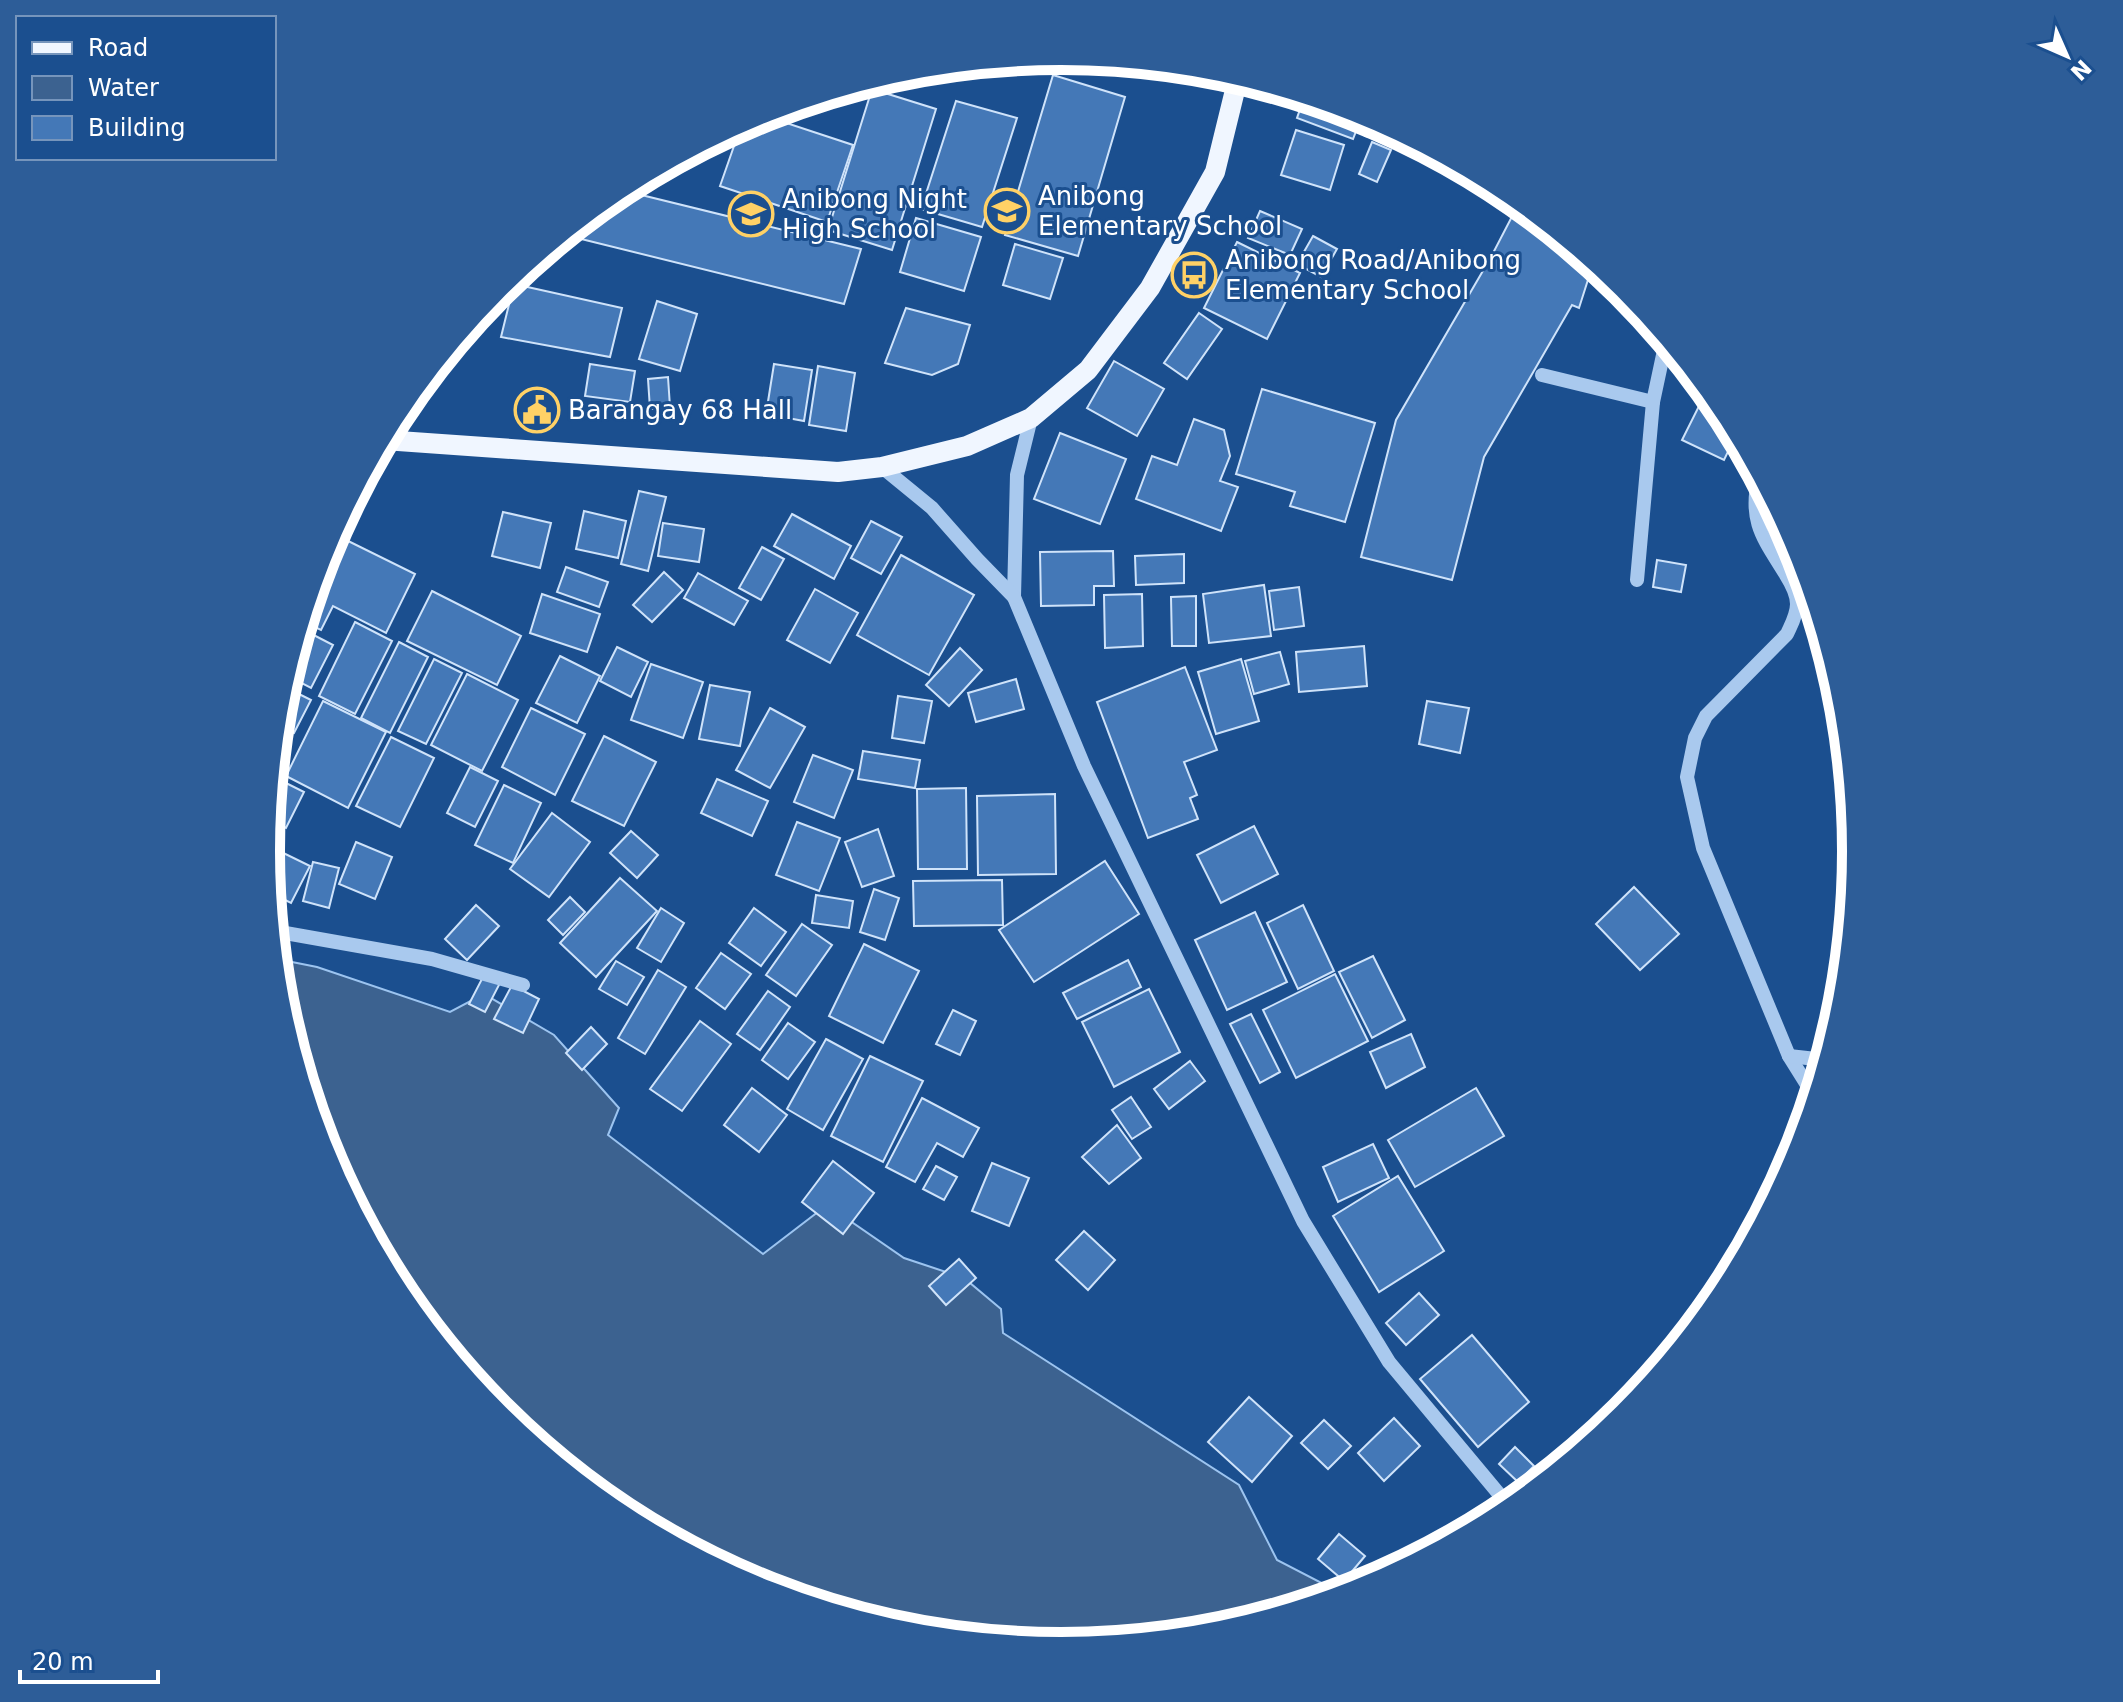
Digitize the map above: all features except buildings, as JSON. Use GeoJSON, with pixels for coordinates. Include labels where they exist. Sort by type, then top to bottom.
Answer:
{"type":"FeatureCollection","features":[{"type":"Feature","properties":{"kind":"main road"},"geometry":{"type":"LineString","coordinates":[[397,441],[838,472],[882,467],[967,446],[1031,418],[1088,370],[1150,288],[1215,172],[1235,90]]}},
{"type":"Feature","properties":{"kind":"street"},"geometry":{"type":"LineString","coordinates":[[1637,580],[1653,402],[1663,354]]}},
{"type":"Feature","properties":{"kind":"street"},"geometry":{"type":"LineString","coordinates":[[1542,375],[1653,402]]}},
{"type":"Feature","properties":{"kind":"street"},"geometry":{"type":"LineString","coordinates":[[1014,597],[1017,475],[1031,418]]}},
{"type":"Feature","properties":{"kind":"street"},"geometry":{"type":"LineString","coordinates":[[882,467],[932,508],[1014,597],[1084,766],[1303,1221],[1389,1362],[1501,1496]]}},
{"type":"Feature","properties":{"kind":"street"},"geometry":{"type":"LineString","coordinates":[[1755,493],[1760,532],[1791,583],[1797,603],[1795,617],[1787,634],[1706,716],[1695,738],[1687,777],[1703,848],[1789,1056],[1807,1084]]}},
{"type":"Feature","properties":{"kind":"street"},"geometry":{"type":"LineString","coordinates":[[285,933],[432,959],[523,985]]}},
{"type":"Feature","properties":{"kind":"street"},"geometry":{"type":"LineString","coordinates":[[1789,1056],[1814,1059]]}},
{"type":"Feature","properties":{"kind":"water"},"geometry":{"type":"Polygon","coordinates":[[[288,961],[317,967],[450,1012],[484,994],[554,1035],[619,1108],[608,1135],[763,1254],[827,1205],[904,1258],[964,1278],[1001,1309],[1003,1333],[1239,1485],[1277,1560],[1327,1586],[1214,1617],[1163,1625],[1062,1632],[1010,1630],[909,1617],[810,1591],[763,1573],[671,1527],[586,1471],[509,1403],[474,1366],[412,1285],[361,1196],[340,1150],[307,1053],[288,961]]]}},
{"type":"Feature","properties":{"kind":"place","name":"Anibong Elementary School"},"geometry":{"type":"Point","coordinates":[1007,211]}},
{"type":"Feature","properties":{"kind":"place","name":"Anibong Night High School"},"geometry":{"type":"Point","coordinates":[751,214]}},
{"type":"Feature","properties":{"kind":"place","name":"Anibong Road/Anibong Elementary School"},"geometry":{"type":"Point","coordinates":[1194,275]}},
{"type":"Feature","properties":{"kind":"place","name":"Barangay 68 Hall"},"geometry":{"type":"Point","coordinates":[537,410]}}]}
